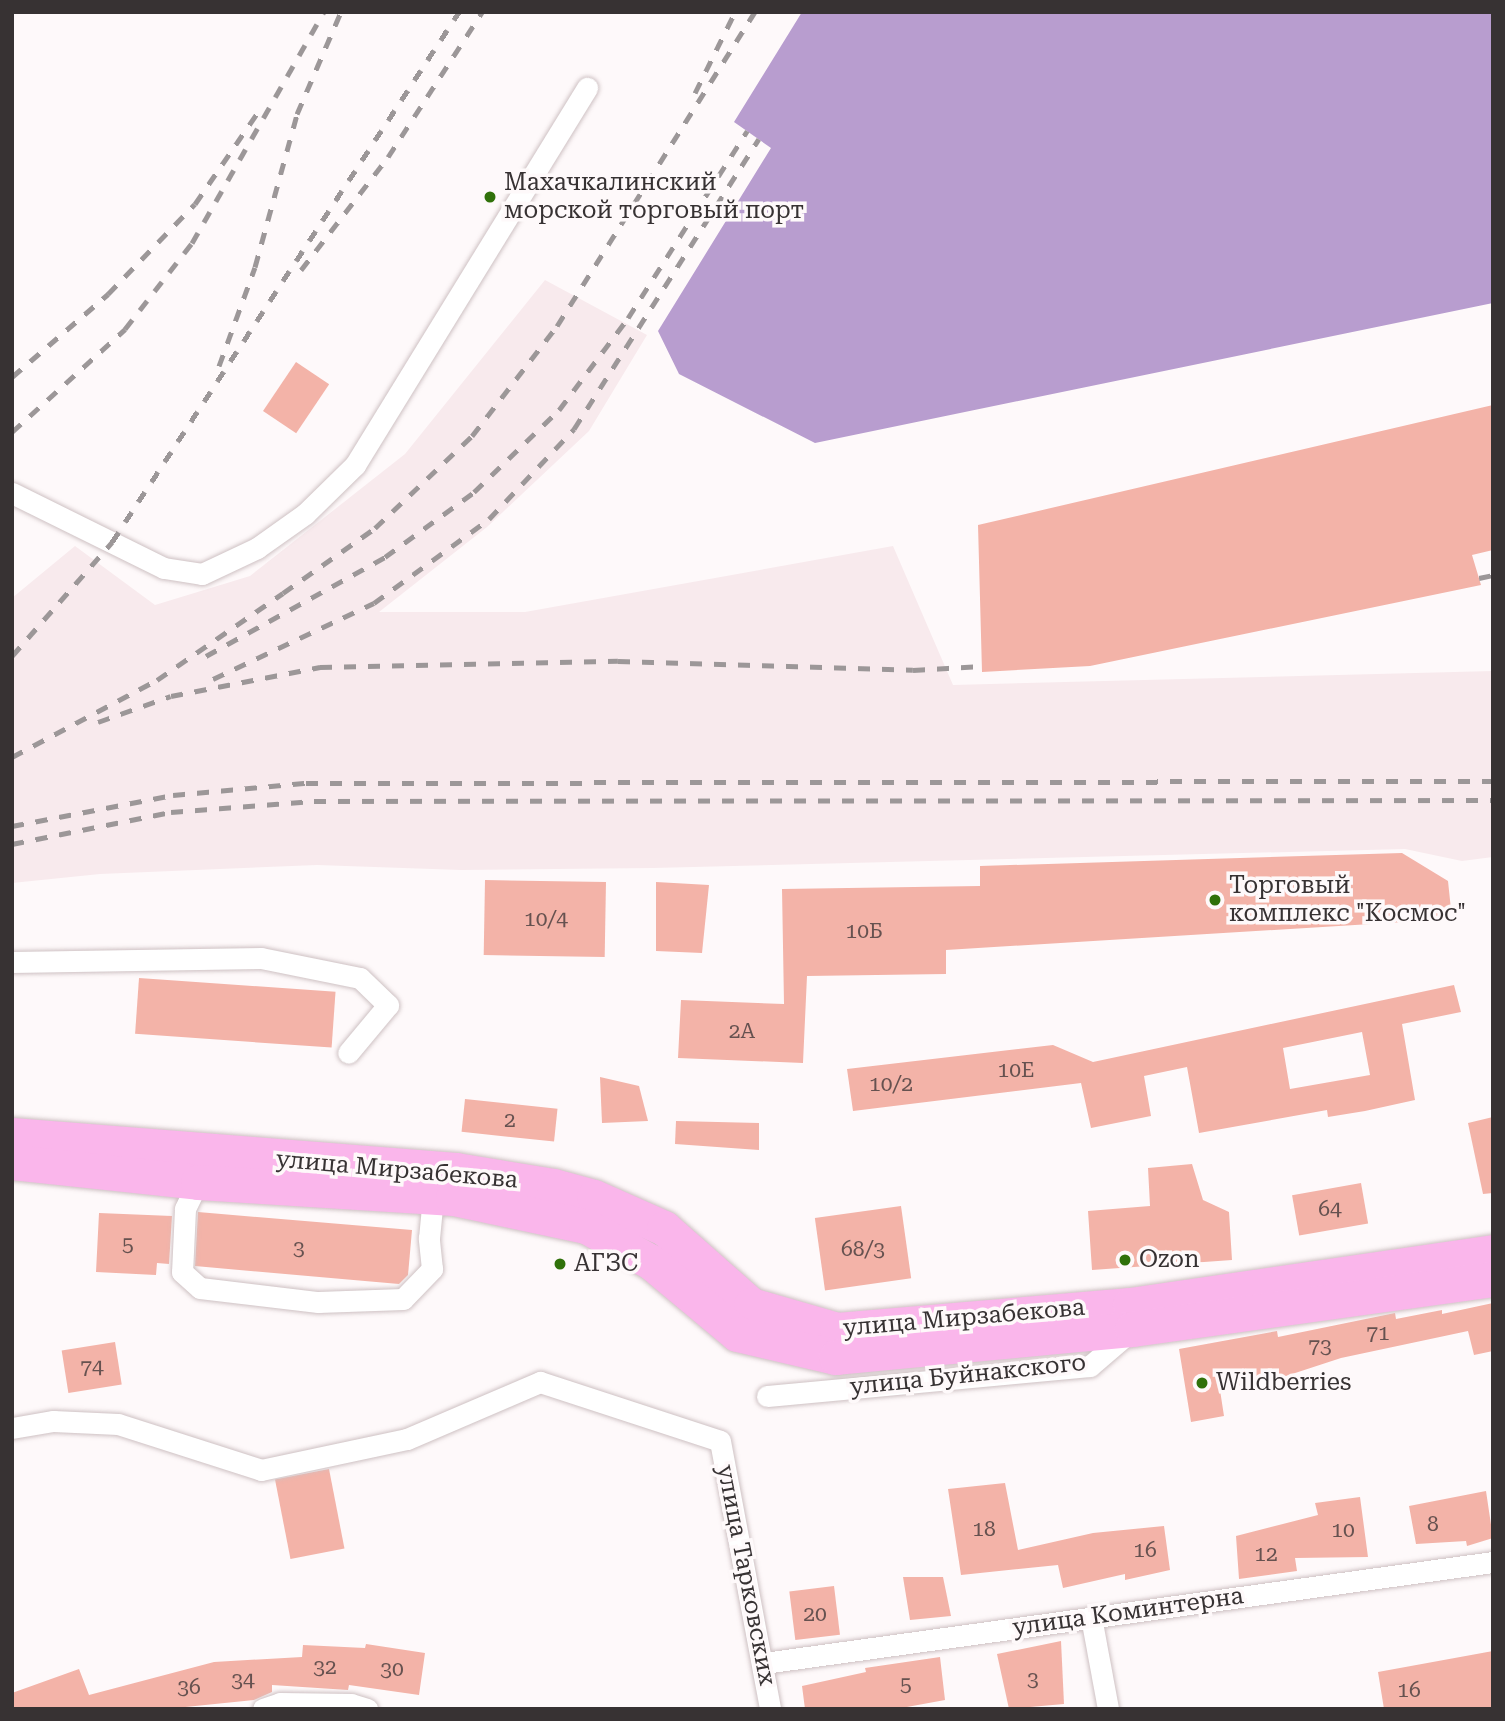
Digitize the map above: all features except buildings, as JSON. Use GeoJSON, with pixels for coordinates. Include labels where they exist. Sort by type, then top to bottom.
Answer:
{"type":"FeatureCollection","features":[{"type":"Feature","properties":{"kind":"main road","name":"улица Мирзабекова"},"geometry":{"type":"LineString","coordinates":[[12,1135],[456,1170],[554,1186],[594,1197],[664,1228],[751,1305],[837,1330],[1131,1317],[1493,1252]]}},
{"type":"Feature","properties":{"kind":"main road","name":"улица Мирзабекова"},"geometry":{"type":"LineString","coordinates":[[12,1162],[198,1182],[433,1197],[586,1226],[651,1262],[737,1334],[836,1357],[1131,1317],[1493,1279]]}},
{"type":"Feature","properties":{"kind":"street"},"geometry":{"type":"LineString","coordinates":[[12,493],[164,568],[202,574],[257,548],[305,514],[355,465],[587,88]]}},
{"type":"Feature","properties":{"kind":"street"},"geometry":{"type":"LineString","coordinates":[[12,961],[261,958],[360,978],[388,1005],[348,1053]]}},
{"type":"Feature","properties":{"kind":"street"},"geometry":{"type":"LineString","coordinates":[[198,1182],[185,1209],[182,1272],[200,1288],[318,1302],[403,1299],[432,1269],[429,1238],[433,1197]]}},
{"type":"Feature","properties":{"kind":"street","name":"улица Буйнакского"},"geometry":{"type":"LineString","coordinates":[[767,1396],[1090,1366],[1131,1317]]}},
{"type":"Feature","properties":{"kind":"street","name":"улица Тарковских"},"geometry":{"type":"LineString","coordinates":[[12,1428],[53,1421],[118,1424],[261,1470],[407,1439],[540,1382],[720,1441],[764,1663],[770,1709]]}},
{"type":"Feature","properties":{"kind":"street","name":"улица Коминтерна"},"geometry":{"type":"LineString","coordinates":[[764,1663],[1493,1562]]}},
{"type":"Feature","properties":{"kind":"street"},"geometry":{"type":"LineString","coordinates":[[1091,1617],[1108,1709]]}},
{"type":"Feature","properties":{"kind":"street"},"geometry":{"type":"LineString","coordinates":[[263,1709],[280,1703],[367,1709]]}},
{"type":"Feature","properties":{"kind":"shaded area"},"geometry":{"type":"Polygon","coordinates":[[[802,12],[1493,12],[1493,303],[815,443],[679,374],[658,331],[771,148],[734,122],[802,12]]]}},
{"type":"Feature","properties":{"kind":"shaded area"},"geometry":{"type":"Polygon","coordinates":[[[545,280],[647,335],[589,431],[487,527],[379,612],[525,612],[893,546],[953,685],[1493,671],[1493,857],[1462,861],[1405,849],[653,868],[461,870],[317,865],[100,874],[12,883],[12,598],[75,546],[155,605],[250,576],[405,454],[545,280]]]}},
{"type":"Feature","properties":{"kind":"railway"},"geometry":{"type":"LineString","coordinates":[[12,432],[125,329],[192,243],[324,12]]}},
{"type":"Feature","properties":{"kind":"railway"},"geometry":{"type":"LineString","coordinates":[[219,366],[255,267],[297,114],[341,12]]}},
{"type":"Feature","properties":{"kind":"railway"},"geometry":{"type":"LineString","coordinates":[[12,656],[112,542],[459,12]]}},
{"type":"Feature","properties":{"kind":"railway"},"geometry":{"type":"LineString","coordinates":[[301,270],[388,157],[482,12]]}},
{"type":"Feature","properties":{"kind":"railway"},"geometry":{"type":"LineString","coordinates":[[695,93],[735,12]]}},
{"type":"Feature","properties":{"kind":"railway"},"geometry":{"type":"LineString","coordinates":[[12,757],[157,680],[283,593],[375,528],[472,436],[557,326],[755,12]]}},
{"type":"Feature","properties":{"kind":"railway"},"geometry":{"type":"LineString","coordinates":[[12,377],[108,294],[195,204],[262,106]]}},
{"type":"Feature","properties":{"kind":"railway"},"geometry":{"type":"LineString","coordinates":[[206,656],[385,557],[474,492],[559,410],[628,318],[747,131]]}},
{"type":"Feature","properties":{"kind":"railway"},"geometry":{"type":"LineString","coordinates":[[213,679],[374,603],[489,519],[574,429],[759,139]]}},
{"type":"Feature","properties":{"kind":"railway"},"geometry":{"type":"LineString","coordinates":[[1479,578],[1493,575]]}},
{"type":"Feature","properties":{"kind":"railway"},"geometry":{"type":"LineString","coordinates":[[98,722],[171,696],[320,667],[618,661],[913,670],[982,666]]}},
{"type":"Feature","properties":{"kind":"railway"},"geometry":{"type":"LineString","coordinates":[[12,826],[173,795],[306,783],[1493,781]]}},
{"type":"Feature","properties":{"kind":"railway"},"geometry":{"type":"LineString","coordinates":[[12,844],[171,812],[314,801],[1493,800]]}},
{"type":"Feature","properties":{"kind":"place","name":"Махачкалинский морской торговый порт"},"geometry":{"type":"Point","coordinates":[490,197]}},
{"type":"Feature","properties":{"kind":"place","name":"Торговый комплекс \"Космос\""},"geometry":{"type":"Point","coordinates":[1215,900]}},
{"type":"Feature","properties":{"kind":"place","name":"Ozon"},"geometry":{"type":"Point","coordinates":[1125,1260]}},
{"type":"Feature","properties":{"kind":"place","name":"АГЗС"},"geometry":{"type":"Point","coordinates":[560,1264]}},
{"type":"Feature","properties":{"kind":"place","name":"Wildberries"},"geometry":{"type":"Point","coordinates":[1202,1383]}}]}
